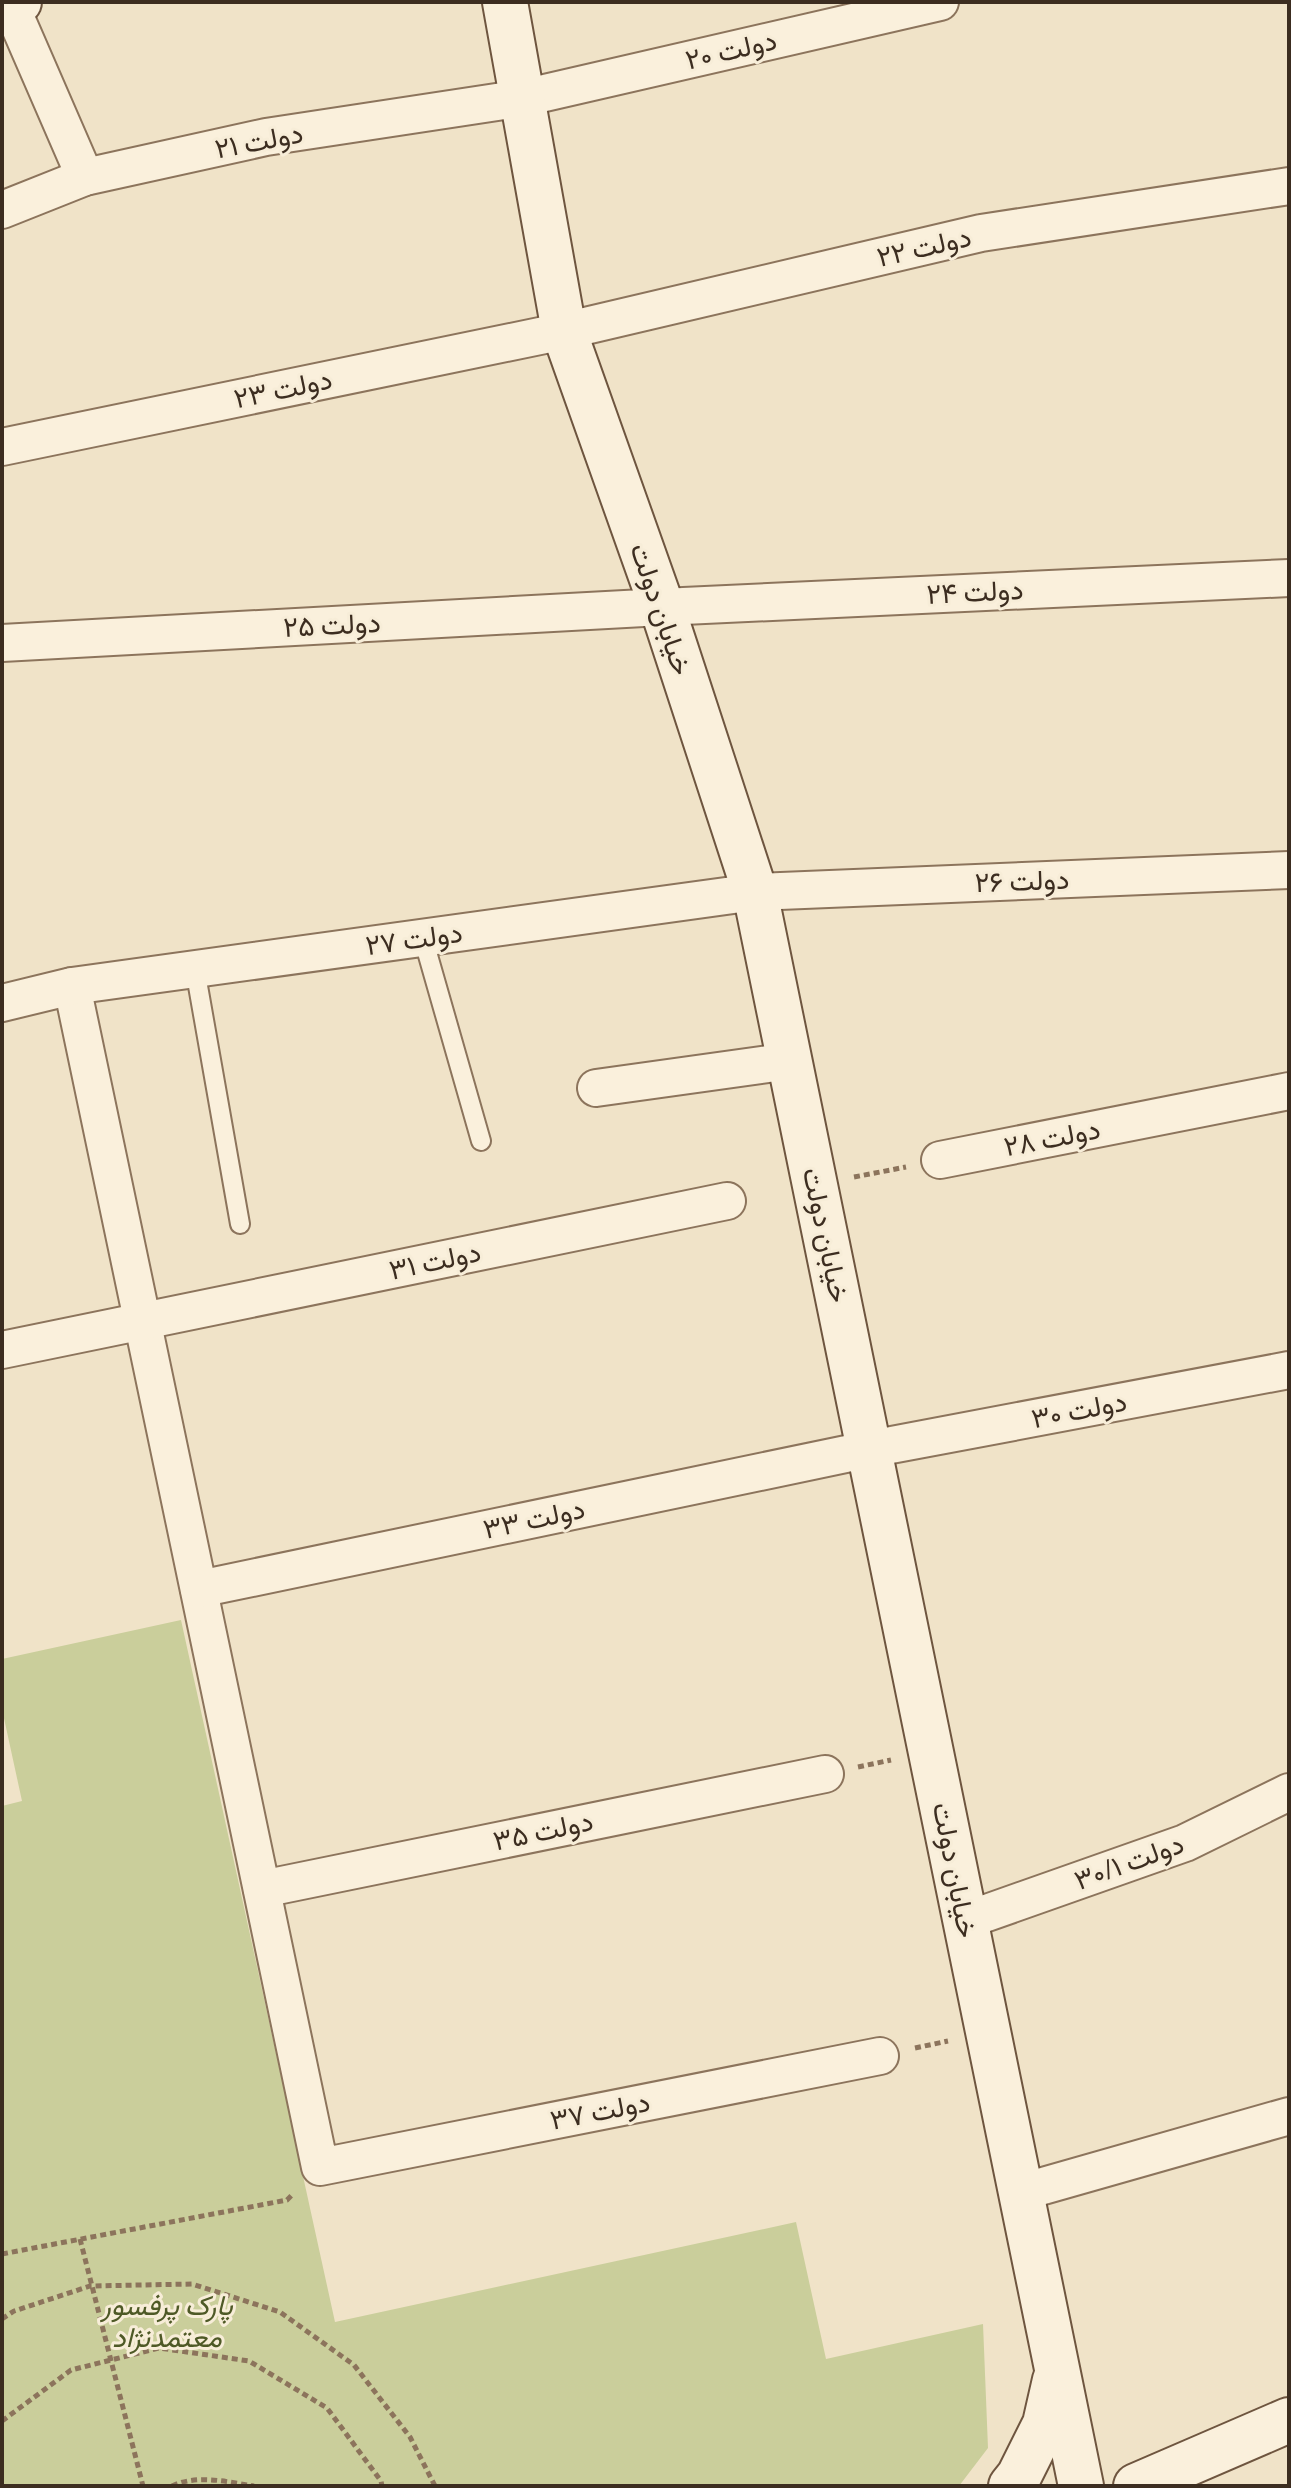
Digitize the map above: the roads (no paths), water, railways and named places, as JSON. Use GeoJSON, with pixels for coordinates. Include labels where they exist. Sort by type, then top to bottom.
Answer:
{"type":"FeatureCollection","features":[{"type":"Feature","properties":{"kind":"street","name":"خیابان دولت"},"geometry":{"type":"LineString","coordinates":[[505,2],[564,331],[662,607],[755,892],[1081,2486]]}},
{"type":"Feature","properties":{"kind":"street","name":"دولت ۲۰"},"geometry":{"type":"LineString","coordinates":[[523,98],[940,2]]}},
{"type":"Feature","properties":{"kind":"street"},"geometry":{"type":"LineString","coordinates":[[10,5],[85,177]]}},
{"type":"Feature","properties":{"kind":"street","name":"دولت ۲۱"},"geometry":{"type":"LineString","coordinates":[[2,210],[85,177],[266,137],[523,98]]}},
{"type":"Feature","properties":{"kind":"street","name":"دولت ۲۲"},"geometry":{"type":"LineString","coordinates":[[564,331],[981,233],[1289,186]]}},
{"type":"Feature","properties":{"kind":"street","name":"دولت ۲۳"},"geometry":{"type":"LineString","coordinates":[[2,447],[564,331]]}},
{"type":"Feature","properties":{"kind":"street","name":"دولت ۲۴"},"geometry":{"type":"LineString","coordinates":[[662,607],[1289,578]]}},
{"type":"Feature","properties":{"kind":"street","name":"دولت ۲۵"},"geometry":{"type":"LineString","coordinates":[[2,643],[662,607]]}},
{"type":"Feature","properties":{"kind":"street","name":"دولت ۲۶"},"geometry":{"type":"LineString","coordinates":[[755,892],[1289,870]]}},
{"type":"Feature","properties":{"kind":"street","name":"دولت ۲۷"},"geometry":{"type":"LineString","coordinates":[[2,1003],[72,986],[755,892]]}},
{"type":"Feature","properties":{"kind":"street"},"geometry":{"type":"LineString","coordinates":[[72,986],[262,1889]]}},
{"type":"Feature","properties":{"kind":"street"},"geometry":{"type":"LineString","coordinates":[[596,1088],[790,1061]]}},
{"type":"Feature","properties":{"kind":"street","name":"دولت ۲۸"},"geometry":{"type":"LineString","coordinates":[[940,1160],[1289,1091]]}},
{"type":"Feature","properties":{"kind":"street","name":"دولت ۳۱"},"geometry":{"type":"LineString","coordinates":[[2,1350],[727,1201]]}},
{"type":"Feature","properties":{"kind":"street","name":"دولت ۳۰"},"geometry":{"type":"LineString","coordinates":[[870,1449],[1289,1370]]}},
{"type":"Feature","properties":{"kind":"street","name":"دولت ۳۳"},"geometry":{"type":"LineString","coordinates":[[199,1589],[870,1449]]}},
{"type":"Feature","properties":{"kind":"street","name":"دولت ۳۵"},"geometry":{"type":"LineString","coordinates":[[262,1889],[825,1774]]}},
{"type":"Feature","properties":{"kind":"street","name":"دولت ۳۰/۱"},"geometry":{"type":"LineString","coordinates":[[964,1921],[1185,1843],[1289,1792]]}},
{"type":"Feature","properties":{"kind":"street","name":"دولت ۳۷"},"geometry":{"type":"LineString","coordinates":[[262,1889],[320,2167],[880,2056]]}},
{"type":"Feature","properties":{"kind":"street"},"geometry":{"type":"LineString","coordinates":[[1022,2192],[1289,2116]]}},
{"type":"Feature","properties":{"kind":"street"},"geometry":{"type":"LineString","coordinates":[[1011,2486],[1045,2424],[1058,2370]]}},
{"type":"Feature","properties":{"kind":"street"},"geometry":{"type":"LineString","coordinates":[[1136,2486],[1289,2420]]}},
{"type":"Feature","properties":{"kind":"lane"},"geometry":{"type":"LineString","coordinates":[[423,938],[481,1141]]}},
{"type":"Feature","properties":{"kind":"lane"},"geometry":{"type":"LineString","coordinates":[[195,969],[240,1224]]}},
{"type":"Feature","properties":{"kind":"park label","name":"پارک پرفسور معتمدنژاد"},"geometry":{"type":"Point","coordinates":[167,2321]}}]}
